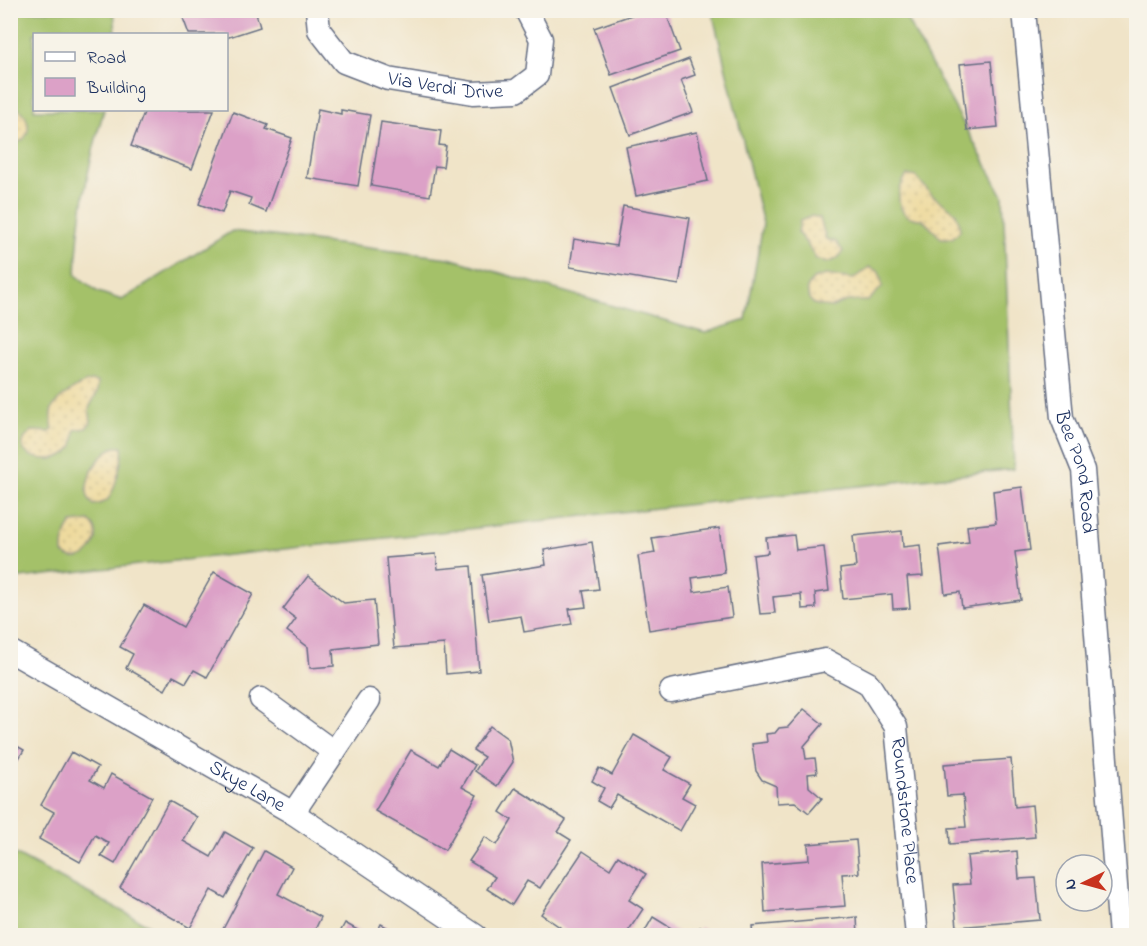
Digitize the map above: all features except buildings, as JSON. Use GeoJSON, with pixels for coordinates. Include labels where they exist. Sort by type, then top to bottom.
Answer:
{"type":"FeatureCollection","features":[{"type":"Feature","properties":{"kind":"street","name":"Via Verdi Drive"},"geometry":{"type":"LineString","coordinates":[[317,10],[319,30],[344,62],[388,79],[473,93],[516,91],[537,75],[541,39],[526,10]]}},
{"type":"Feature","properties":{"kind":"street","name":"Bee Pond Road"},"geometry":{"type":"LineString","coordinates":[[1024,10],[1062,418],[1083,470],[1120,936]]}},
{"type":"Feature","properties":{"kind":"street","name":"Skye Lane"},"geometry":{"type":"LineString","coordinates":[[10,651],[293,813],[476,936]]}},
{"type":"Feature","properties":{"kind":"street","name":"Roundstone Place"},"geometry":{"type":"LineString","coordinates":[[671,691],[825,660],[868,683],[896,727],[917,936]]}},
{"type":"Feature","properties":{"kind":"street"},"geometry":{"type":"LineString","coordinates":[[261,699],[334,752]]}},
{"type":"Feature","properties":{"kind":"street"},"geometry":{"type":"LineString","coordinates":[[293,813],[369,700]]}},
{"type":"Feature","properties":{"kind":"green space"},"geometry":{"type":"Polygon","coordinates":[[[11,11],[114,11],[116,33],[33,33],[33,111],[104,111],[85,191],[76,275],[98,292],[122,300],[232,231],[449,258],[705,333],[746,320],[763,224],[712,11],[902,11],[1003,196],[1014,469],[11,579],[11,11]]]}},
{"type":"Feature","properties":{"kind":"green space"},"geometry":{"type":"Polygon","coordinates":[[[11,852],[167,935],[11,935],[11,852]]]}},
{"type":"Feature","properties":{"kind":"sand"},"geometry":{"type":"Polygon","coordinates":[[[13,106],[24,115],[28,127],[24,138],[11,144],[11,107],[13,106]]]}},
{"type":"Feature","properties":{"kind":"sand"},"geometry":{"type":"Polygon","coordinates":[[[907,175],[916,177],[932,195],[955,212],[960,231],[952,238],[941,238],[922,219],[906,215],[902,210],[900,189],[907,175]]]}},
{"type":"Feature","properties":{"kind":"sand"},"geometry":{"type":"Polygon","coordinates":[[[812,216],[820,218],[826,239],[836,242],[843,251],[837,259],[826,263],[816,259],[798,233],[800,221],[812,216]]]}},
{"type":"Feature","properties":{"kind":"sand"},"geometry":{"type":"Polygon","coordinates":[[[869,267],[878,271],[882,287],[868,301],[847,301],[832,307],[814,304],[809,299],[807,288],[813,279],[826,275],[853,279],[869,267]]]}},
{"type":"Feature","properties":{"kind":"sand"},"geometry":{"type":"Polygon","coordinates":[[[91,381],[98,382],[97,393],[89,408],[91,422],[86,428],[75,430],[71,449],[63,455],[43,459],[26,453],[23,447],[24,440],[32,431],[50,432],[53,429],[51,412],[54,405],[75,388],[91,381]]]}},
{"type":"Feature","properties":{"kind":"sand"},"geometry":{"type":"Polygon","coordinates":[[[115,447],[122,447],[122,452],[113,490],[107,500],[94,505],[87,490],[91,473],[102,456],[115,447]]]}},
{"type":"Feature","properties":{"kind":"sand"},"geometry":{"type":"Polygon","coordinates":[[[89,521],[96,535],[91,549],[79,558],[71,558],[63,553],[64,537],[72,523],[89,521]]]}}]}
